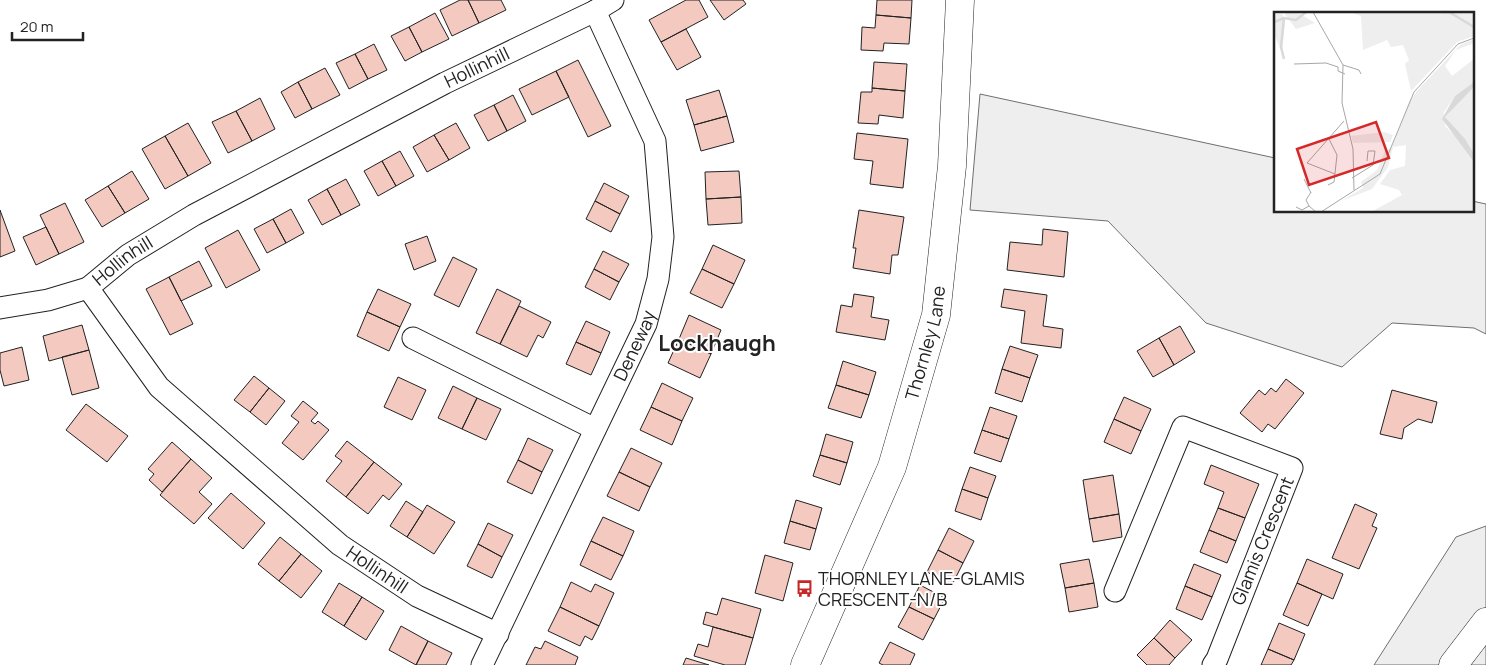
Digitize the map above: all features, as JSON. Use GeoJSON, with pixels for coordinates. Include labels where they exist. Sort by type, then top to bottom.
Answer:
{"type":"FeatureCollection","features":[{"type":"Feature","properties":{"kind":"street","name":"Hollinhill"},"geometry":{"type":"LineString","coordinates":[[498,634],[416,596],[340,545],[159,387],[88,288],[128,255],[194,215],[445,83],[595,11],[613,0]]}},
{"type":"Feature","properties":{"kind":"street","name":"Thornley Lane"},"geometry":{"type":"LineString","coordinates":[[805,665],[892,467],[936,314],[952,166],[960,0]]}},
{"type":"Feature","properties":{"kind":"street","name":"Deneway"},"geometry":{"type":"LineString","coordinates":[[482,665],[646,324],[658,279],[663,237],[655,141],[595,11]]}},
{"type":"Feature","properties":{"kind":"street"},"geometry":{"type":"LineString","coordinates":[[0,308],[48,300],[88,288]]}},
{"type":"Feature","properties":{"kind":"street"},"geometry":{"type":"LineString","coordinates":[[413,338],[595,429]]}},
{"type":"Feature","properties":{"kind":"street","name":"Glamis Crescent"},"geometry":{"type":"LineString","coordinates":[[1115,592],[1183,427],[1292,468],[1213,665]]}},
{"type":"Feature","properties":{"kind":"street"},"geometry":{"type":"LineString","coordinates":[[1452,665],[1486,622]]}},
{"type":"Feature","properties":{"kind":"shaded area"},"geometry":{"type":"Polygon","coordinates":[[[980,94],[1274,158],[1274,212],[1474,212],[1474,201],[1486,204],[1486,334],[1474,328],[1392,323],[1342,367],[1206,323],[1108,221],[970,210],[980,94]]]}},
{"type":"Feature","properties":{"kind":"shaded area"},"geometry":{"type":"Polygon","coordinates":[[[1486,526],[1486,665],[1374,665],[1456,537],[1486,526]]]}},
{"type":"Feature","properties":{"kind":"building"},"geometry":{"type":"Polygon","coordinates":[[[460,0],[468,0],[479,23],[452,36],[440,10],[460,0]]]}},
{"type":"Feature","properties":{"kind":"building"},"geometry":{"type":"Polygon","coordinates":[[[468,0],[501,0],[506,10],[479,23],[468,0]]]}},
{"type":"Feature","properties":{"kind":"building"},"geometry":{"type":"Polygon","coordinates":[[[686,0],[699,0],[708,17],[661,42],[649,20],[686,0]]]}},
{"type":"Feature","properties":{"kind":"building"},"geometry":{"type":"Polygon","coordinates":[[[710,0],[743,0],[746,4],[724,20],[710,0]]]}},
{"type":"Feature","properties":{"kind":"building"},"geometry":{"type":"Polygon","coordinates":[[[877,0],[912,0],[911,18],[876,15],[877,0]]]}},
{"type":"Feature","properties":{"kind":"building"},"geometry":{"type":"Polygon","coordinates":[[[435,13],[449,39],[422,52],[409,27],[435,13]]]}},
{"type":"Feature","properties":{"kind":"building"},"geometry":{"type":"Polygon","coordinates":[[[876,15],[911,18],[909,44],[884,43],[883,51],[861,50],[862,27],[875,28],[876,15]]]}},
{"type":"Feature","properties":{"kind":"building"},"geometry":{"type":"Polygon","coordinates":[[[409,27],[422,52],[405,61],[391,36],[409,27]]]}},
{"type":"Feature","properties":{"kind":"building"},"geometry":{"type":"Polygon","coordinates":[[[686,29],[701,57],[677,70],[661,42],[686,29]]]}},
{"type":"Feature","properties":{"kind":"building"},"geometry":{"type":"Polygon","coordinates":[[[374,44],[387,70],[368,79],[355,54],[374,44]]]}},
{"type":"Feature","properties":{"kind":"building"},"geometry":{"type":"Polygon","coordinates":[[[355,54],[368,79],[349,89],[336,63],[355,54]]]}},
{"type":"Feature","properties":{"kind":"building"},"geometry":{"type":"Polygon","coordinates":[[[578,60],[611,126],[588,137],[556,71],[578,60]]]}},
{"type":"Feature","properties":{"kind":"building"},"geometry":{"type":"Polygon","coordinates":[[[874,62],[907,64],[905,91],[872,88],[874,62]]]}},
{"type":"Feature","properties":{"kind":"building"},"geometry":{"type":"Polygon","coordinates":[[[325,68],[340,95],[312,109],[298,82],[325,68]]]}},
{"type":"Feature","properties":{"kind":"building"},"geometry":{"type":"Polygon","coordinates":[[[556,71],[569,97],[532,115],[519,89],[556,71]]]}},
{"type":"Feature","properties":{"kind":"building"},"geometry":{"type":"Polygon","coordinates":[[[298,82],[312,109],[295,118],[281,92],[298,82]]]}},
{"type":"Feature","properties":{"kind":"building"},"geometry":{"type":"Polygon","coordinates":[[[872,88],[905,91],[903,118],[879,115],[878,124],[858,123],[861,92],[872,92],[872,88]]]}},
{"type":"Feature","properties":{"kind":"building"},"geometry":{"type":"Polygon","coordinates":[[[719,90],[727,116],[694,125],[686,100],[719,90]]]}},
{"type":"Feature","properties":{"kind":"building"},"geometry":{"type":"Polygon","coordinates":[[[513,95],[526,121],[507,131],[494,105],[513,95]]]}},
{"type":"Feature","properties":{"kind":"building"},"geometry":{"type":"Polygon","coordinates":[[[260,98],[275,129],[252,141],[236,111],[260,98]]]}},
{"type":"Feature","properties":{"kind":"building"},"geometry":{"type":"Polygon","coordinates":[[[494,105],[507,131],[488,141],[474,115],[494,105]]]}},
{"type":"Feature","properties":{"kind":"building"},"geometry":{"type":"Polygon","coordinates":[[[236,111],[252,141],[228,153],[212,122],[236,111]]]}},
{"type":"Feature","properties":{"kind":"building"},"geometry":{"type":"Polygon","coordinates":[[[727,116],[734,142],[701,151],[694,125],[727,116]]]}},
{"type":"Feature","properties":{"kind":"building"},"geometry":{"type":"Polygon","coordinates":[[[188,123],[211,163],[188,176],[165,136],[188,123]]]}},
{"type":"Feature","properties":{"kind":"building"},"geometry":{"type":"Polygon","coordinates":[[[456,123],[470,148],[449,160],[434,135],[456,123]]]}},
{"type":"Feature","properties":{"kind":"building"},"geometry":{"type":"Polygon","coordinates":[[[857,133],[908,139],[903,188],[870,184],[873,161],[854,159],[857,133]]]}},
{"type":"Feature","properties":{"kind":"building"},"geometry":{"type":"Polygon","coordinates":[[[434,135],[449,160],[427,172],[413,147],[434,135]]]}},
{"type":"Feature","properties":{"kind":"building"},"geometry":{"type":"Polygon","coordinates":[[[165,136],[188,176],[165,189],[142,149],[165,136]]]}},
{"type":"Feature","properties":{"kind":"building"},"geometry":{"type":"Polygon","coordinates":[[[400,151],[414,176],[396,186],[382,161],[400,151]]]}},
{"type":"Feature","properties":{"kind":"building"},"geometry":{"type":"Polygon","coordinates":[[[382,161],[396,186],[378,196],[364,171],[382,161]]]}},
{"type":"Feature","properties":{"kind":"building"},"geometry":{"type":"Polygon","coordinates":[[[132,171],[149,199],[125,213],[108,186],[132,171]]]}},
{"type":"Feature","properties":{"kind":"building"},"geometry":{"type":"Polygon","coordinates":[[[739,171],[741,197],[706,199],[705,172],[739,171]]]}},
{"type":"Feature","properties":{"kind":"building"},"geometry":{"type":"Polygon","coordinates":[[[346,179],[360,205],[341,215],[327,189],[346,179]]]}},
{"type":"Feature","properties":{"kind":"building"},"geometry":{"type":"Polygon","coordinates":[[[604,183],[629,196],[620,214],[595,201],[604,183]]]}},
{"type":"Feature","properties":{"kind":"building"},"geometry":{"type":"Polygon","coordinates":[[[108,186],[125,213],[102,227],[85,200],[108,186]]]}},
{"type":"Feature","properties":{"kind":"building"},"geometry":{"type":"Polygon","coordinates":[[[327,189],[341,215],[322,225],[308,200],[327,189]]]}},
{"type":"Feature","properties":{"kind":"building"},"geometry":{"type":"Polygon","coordinates":[[[741,197],[742,223],[708,225],[706,199],[741,197]]]}},
{"type":"Feature","properties":{"kind":"building"},"geometry":{"type":"Polygon","coordinates":[[[595,201],[620,214],[611,232],[586,219],[595,201]]]}},
{"type":"Feature","properties":{"kind":"building"},"geometry":{"type":"Polygon","coordinates":[[[65,203],[84,242],[59,254],[40,215],[65,203]]]}},
{"type":"Feature","properties":{"kind":"building"},"geometry":{"type":"Polygon","coordinates":[[[291,209],[304,233],[286,243],[273,219],[291,209]]]}},
{"type":"Feature","properties":{"kind":"building"},"geometry":{"type":"Polygon","coordinates":[[[0,210],[15,251],[0,257],[0,210]]]}},
{"type":"Feature","properties":{"kind":"building"},"geometry":{"type":"Polygon","coordinates":[[[859,210],[904,217],[898,255],[892,255],[890,274],[853,268],[856,248],[853,248],[859,210]]]}},
{"type":"Feature","properties":{"kind":"building"},"geometry":{"type":"Polygon","coordinates":[[[273,219],[286,243],[267,253],[254,229],[273,219]]]}},
{"type":"Feature","properties":{"kind":"building"},"geometry":{"type":"Polygon","coordinates":[[[46,227],[59,254],[36,265],[23,237],[46,227]]]}},
{"type":"Feature","properties":{"kind":"building"},"geometry":{"type":"Polygon","coordinates":[[[1043,229],[1068,232],[1064,277],[1007,270],[1010,242],[1042,245],[1043,229]]]}},
{"type":"Feature","properties":{"kind":"building"},"geometry":{"type":"Polygon","coordinates":[[[238,230],[260,270],[226,288],[205,248],[238,230]]]}},
{"type":"Feature","properties":{"kind":"building"},"geometry":{"type":"Polygon","coordinates":[[[427,236],[436,261],[414,270],[405,244],[427,236]]]}},
{"type":"Feature","properties":{"kind":"building"},"geometry":{"type":"Polygon","coordinates":[[[713,245],[745,260],[734,284],[702,269],[713,245]]]}},
{"type":"Feature","properties":{"kind":"building"},"geometry":{"type":"Polygon","coordinates":[[[603,251],[629,264],[619,282],[594,269],[603,251]]]}},
{"type":"Feature","properties":{"kind":"building"},"geometry":{"type":"Polygon","coordinates":[[[453,257],[477,269],[459,307],[434,295],[453,257]]]}},
{"type":"Feature","properties":{"kind":"building"},"geometry":{"type":"Polygon","coordinates":[[[199,261],[212,286],[181,301],[169,277],[199,261]]]}},
{"type":"Feature","properties":{"kind":"building"},"geometry":{"type":"Polygon","coordinates":[[[594,269],[619,282],[610,300],[585,287],[594,269]]]}},
{"type":"Feature","properties":{"kind":"building"},"geometry":{"type":"Polygon","coordinates":[[[702,269],[734,284],[722,308],[690,293],[702,269]]]}},
{"type":"Feature","properties":{"kind":"building"},"geometry":{"type":"Polygon","coordinates":[[[169,277],[193,324],[170,335],[146,289],[169,277]]]}},
{"type":"Feature","properties":{"kind":"building"},"geometry":{"type":"Polygon","coordinates":[[[378,289],[411,304],[400,327],[367,312],[378,289]]]}},
{"type":"Feature","properties":{"kind":"building"},"geometry":{"type":"Polygon","coordinates":[[[497,289],[521,301],[500,344],[476,333],[497,289]]]}},
{"type":"Feature","properties":{"kind":"building"},"geometry":{"type":"Polygon","coordinates":[[[1004,289],[1047,295],[1043,326],[1063,329],[1061,348],[1021,343],[1025,311],[1001,307],[1004,289]]]}},
{"type":"Feature","properties":{"kind":"building"},"geometry":{"type":"Polygon","coordinates":[[[854,294],[874,297],[871,317],[889,320],[885,340],[836,332],[841,305],[852,307],[854,294]]]}},
{"type":"Feature","properties":{"kind":"building"},"geometry":{"type":"Polygon","coordinates":[[[519,306],[551,322],[543,338],[538,335],[527,357],[500,344],[519,306]]]}},
{"type":"Feature","properties":{"kind":"building"},"geometry":{"type":"Polygon","coordinates":[[[367,312],[400,327],[389,351],[357,336],[367,312]]]}},
{"type":"Feature","properties":{"kind":"building"},"geometry":{"type":"Polygon","coordinates":[[[689,315],[721,330],[711,354],[679,339],[689,315]]]}},
{"type":"Feature","properties":{"kind":"building"},"geometry":{"type":"Polygon","coordinates":[[[586,321],[610,332],[601,353],[576,342],[586,321]]]}},
{"type":"Feature","properties":{"kind":"building"},"geometry":{"type":"Polygon","coordinates":[[[82,325],[89,350],[49,361],[43,336],[82,325]]]}},
{"type":"Feature","properties":{"kind":"building"},"geometry":{"type":"Polygon","coordinates":[[[1180,326],[1195,352],[1174,365],[1159,338],[1180,326]]]}},
{"type":"Feature","properties":{"kind":"building"},"geometry":{"type":"Polygon","coordinates":[[[1159,338],[1174,365],[1153,377],[1137,351],[1159,338]]]}},
{"type":"Feature","properties":{"kind":"building"},"geometry":{"type":"Polygon","coordinates":[[[679,339],[711,354],[700,378],[668,363],[679,339]]]}},
{"type":"Feature","properties":{"kind":"building"},"geometry":{"type":"Polygon","coordinates":[[[576,342],[601,353],[591,375],[566,364],[576,342]]]}},
{"type":"Feature","properties":{"kind":"building"},"geometry":{"type":"Polygon","coordinates":[[[1010,346],[1038,355],[1030,378],[1002,369],[1010,346]]]}},
{"type":"Feature","properties":{"kind":"building"},"geometry":{"type":"Polygon","coordinates":[[[22,347],[29,380],[4,386],[0,370],[0,353],[22,347]]]}},
{"type":"Feature","properties":{"kind":"building"},"geometry":{"type":"Polygon","coordinates":[[[89,350],[99,388],[72,395],[62,357],[89,350]]]}},
{"type":"Feature","properties":{"kind":"building"},"geometry":{"type":"Polygon","coordinates":[[[843,361],[876,372],[869,395],[836,385],[843,361]]]}},
{"type":"Feature","properties":{"kind":"building"},"geometry":{"type":"Polygon","coordinates":[[[1002,369],[1030,378],[1022,402],[995,393],[1002,369]]]}},
{"type":"Feature","properties":{"kind":"building"},"geometry":{"type":"Polygon","coordinates":[[[254,376],[269,388],[250,412],[234,400],[254,376]]]}},
{"type":"Feature","properties":{"kind":"building"},"geometry":{"type":"Polygon","coordinates":[[[398,377],[426,390],[412,420],[384,407],[398,377]]]}},
{"type":"Feature","properties":{"kind":"building"},"geometry":{"type":"Polygon","coordinates":[[[1286,379],[1304,393],[1275,429],[1268,424],[1262,432],[1240,413],[1259,390],[1265,395],[1271,388],[1276,392],[1286,379]]]}},
{"type":"Feature","properties":{"kind":"building"},"geometry":{"type":"Polygon","coordinates":[[[662,383],[693,398],[682,421],[651,407],[662,383]]]}},
{"type":"Feature","properties":{"kind":"building"},"geometry":{"type":"Polygon","coordinates":[[[836,385],[869,395],[861,418],[828,408],[836,385]]]}},
{"type":"Feature","properties":{"kind":"building"},"geometry":{"type":"Polygon","coordinates":[[[453,386],[477,398],[462,429],[438,418],[453,386]]]}},
{"type":"Feature","properties":{"kind":"building"},"geometry":{"type":"Polygon","coordinates":[[[269,388],[285,401],[266,425],[250,412],[269,388]]]}},
{"type":"Feature","properties":{"kind":"building"},"geometry":{"type":"Polygon","coordinates":[[[1392,390],[1437,402],[1432,423],[1418,419],[1404,428],[1402,439],[1380,434],[1392,390]]]}},
{"type":"Feature","properties":{"kind":"building"},"geometry":{"type":"Polygon","coordinates":[[[1124,397],[1151,409],[1141,431],[1114,419],[1124,397]]]}},
{"type":"Feature","properties":{"kind":"building"},"geometry":{"type":"Polygon","coordinates":[[[477,398],[501,409],[486,440],[462,429],[477,398]]]}},
{"type":"Feature","properties":{"kind":"building"},"geometry":{"type":"Polygon","coordinates":[[[303,401],[318,413],[311,421],[315,424],[318,421],[329,430],[303,460],[282,443],[299,422],[291,416],[303,401]]]}},
{"type":"Feature","properties":{"kind":"building"},"geometry":{"type":"Polygon","coordinates":[[[86,404],[128,436],[107,462],[66,430],[86,404]]]}},
{"type":"Feature","properties":{"kind":"building"},"geometry":{"type":"Polygon","coordinates":[[[651,407],[682,421],[672,445],[640,430],[651,407]]]}},
{"type":"Feature","properties":{"kind":"building"},"geometry":{"type":"Polygon","coordinates":[[[990,407],[1017,416],[1009,439],[982,430],[990,407]]]}},
{"type":"Feature","properties":{"kind":"building"},"geometry":{"type":"Polygon","coordinates":[[[1114,419],[1141,431],[1131,454],[1104,442],[1114,419]]]}},
{"type":"Feature","properties":{"kind":"building"},"geometry":{"type":"Polygon","coordinates":[[[982,430],[1009,439],[1001,462],[974,453],[982,430]]]}},
{"type":"Feature","properties":{"kind":"building"},"geometry":{"type":"Polygon","coordinates":[[[826,434],[853,442],[847,463],[820,455],[826,434]]]}},
{"type":"Feature","properties":{"kind":"building"},"geometry":{"type":"Polygon","coordinates":[[[528,438],[553,450],[542,472],[518,460],[528,438]]]}},
{"type":"Feature","properties":{"kind":"building"},"geometry":{"type":"Polygon","coordinates":[[[347,441],[374,462],[346,497],[326,481],[342,461],[335,456],[347,441]]]}},
{"type":"Feature","properties":{"kind":"building"},"geometry":{"type":"Polygon","coordinates":[[[172,442],[191,459],[162,492],[149,480],[154,474],[148,469],[172,442]]]}},
{"type":"Feature","properties":{"kind":"building"},"geometry":{"type":"Polygon","coordinates":[[[631,448],[662,463],[650,487],[619,472],[631,448]]]}},
{"type":"Feature","properties":{"kind":"building"},"geometry":{"type":"Polygon","coordinates":[[[820,455],[847,463],[840,485],[813,476],[820,455]]]}},
{"type":"Feature","properties":{"kind":"building"},"geometry":{"type":"Polygon","coordinates":[[[191,459],[212,478],[199,492],[212,504],[194,524],[160,495],[191,459]]]}},
{"type":"Feature","properties":{"kind":"building"},"geometry":{"type":"Polygon","coordinates":[[[518,460],[542,472],[532,494],[507,482],[518,460]]]}},
{"type":"Feature","properties":{"kind":"building"},"geometry":{"type":"Polygon","coordinates":[[[374,462],[402,484],[389,500],[383,495],[368,514],[346,497],[374,462]]]}},
{"type":"Feature","properties":{"kind":"building"},"geometry":{"type":"Polygon","coordinates":[[[1211,465],[1259,484],[1245,518],[1218,508],[1224,492],[1204,484],[1211,465]]]}},
{"type":"Feature","properties":{"kind":"building"},"geometry":{"type":"Polygon","coordinates":[[[970,467],[996,476],[988,498],[962,489],[970,467]]]}},
{"type":"Feature","properties":{"kind":"building"},"geometry":{"type":"Polygon","coordinates":[[[619,472],[650,487],[639,511],[607,496],[619,472]]]}},
{"type":"Feature","properties":{"kind":"building"},"geometry":{"type":"Polygon","coordinates":[[[1113,475],[1119,514],[1089,519],[1083,480],[1113,475]]]}},
{"type":"Feature","properties":{"kind":"building"},"geometry":{"type":"Polygon","coordinates":[[[962,489],[988,498],[981,520],[955,511],[962,489]]]}},
{"type":"Feature","properties":{"kind":"building"},"geometry":{"type":"Polygon","coordinates":[[[231,493],[265,523],[243,549],[208,518],[231,493]]]}},
{"type":"Feature","properties":{"kind":"building"},"geometry":{"type":"Polygon","coordinates":[[[796,500],[822,508],[816,529],[790,521],[796,500]]]}},
{"type":"Feature","properties":{"kind":"building"},"geometry":{"type":"Polygon","coordinates":[[[406,501],[423,512],[407,537],[390,526],[406,501]]]}},
{"type":"Feature","properties":{"kind":"building"},"geometry":{"type":"Polygon","coordinates":[[[1355,504],[1377,514],[1372,526],[1377,528],[1359,569],[1332,558],[1355,504]]]}},
{"type":"Feature","properties":{"kind":"building"},"geometry":{"type":"Polygon","coordinates":[[[427,505],[455,522],[434,554],[407,537],[427,505]]]}},
{"type":"Feature","properties":{"kind":"building"},"geometry":{"type":"Polygon","coordinates":[[[1218,508],[1245,518],[1236,541],[1209,530],[1218,508]]]}},
{"type":"Feature","properties":{"kind":"building"},"geometry":{"type":"Polygon","coordinates":[[[1119,514],[1122,537],[1093,542],[1089,519],[1119,514]]]}},
{"type":"Feature","properties":{"kind":"building"},"geometry":{"type":"Polygon","coordinates":[[[603,517],[634,531],[623,556],[591,541],[603,517]]]}},
{"type":"Feature","properties":{"kind":"building"},"geometry":{"type":"Polygon","coordinates":[[[790,521],[816,529],[810,550],[784,543],[790,521]]]}},
{"type":"Feature","properties":{"kind":"building"},"geometry":{"type":"Polygon","coordinates":[[[488,523],[513,535],[502,557],[478,544],[488,523]]]}},
{"type":"Feature","properties":{"kind":"building"},"geometry":{"type":"Polygon","coordinates":[[[949,528],[974,541],[963,563],[938,550],[949,528]]]}},
{"type":"Feature","properties":{"kind":"building"},"geometry":{"type":"Polygon","coordinates":[[[1209,530],[1236,541],[1227,563],[1200,552],[1209,530]]]}},
{"type":"Feature","properties":{"kind":"building"},"geometry":{"type":"Polygon","coordinates":[[[280,537],[301,554],[279,581],[258,564],[280,537]]]}},
{"type":"Feature","properties":{"kind":"building"},"geometry":{"type":"Polygon","coordinates":[[[591,541],[623,556],[611,580],[580,565],[591,541]]]}},
{"type":"Feature","properties":{"kind":"building"},"geometry":{"type":"Polygon","coordinates":[[[478,544],[502,557],[492,578],[467,566],[478,544]]]}},
{"type":"Feature","properties":{"kind":"building"},"geometry":{"type":"Polygon","coordinates":[[[938,550],[963,563],[952,585],[927,572],[938,550]]]}},
{"type":"Feature","properties":{"kind":"building"},"geometry":{"type":"Polygon","coordinates":[[[301,554],[322,571],[301,598],[279,581],[301,554]]]}},
{"type":"Feature","properties":{"kind":"building"},"geometry":{"type":"Polygon","coordinates":[[[765,555],[793,563],[783,601],[755,593],[765,555]]]}},
{"type":"Feature","properties":{"kind":"building"},"geometry":{"type":"Polygon","coordinates":[[[1089,559],[1094,583],[1065,588],[1060,564],[1089,559]]]}},
{"type":"Feature","properties":{"kind":"building"},"geometry":{"type":"Polygon","coordinates":[[[1307,559],[1343,574],[1333,599],[1297,583],[1307,559]]]}},
{"type":"Feature","properties":{"kind":"building"},"geometry":{"type":"Polygon","coordinates":[[[1194,564],[1221,575],[1212,597],[1185,586],[1194,564]]]}},
{"type":"Feature","properties":{"kind":"building"},"geometry":{"type":"Polygon","coordinates":[[[571,582],[591,592],[595,584],[614,593],[599,626],[560,607],[571,582]]]}},
{"type":"Feature","properties":{"kind":"building"},"geometry":{"type":"Polygon","coordinates":[[[339,583],[362,597],[344,626],[322,612],[339,583]]]}},
{"type":"Feature","properties":{"kind":"building"},"geometry":{"type":"Polygon","coordinates":[[[1094,583],[1098,607],[1069,612],[1065,588],[1094,583]]]}},
{"type":"Feature","properties":{"kind":"building"},"geometry":{"type":"Polygon","coordinates":[[[1297,583],[1322,594],[1308,626],[1283,615],[1297,583]]]}},
{"type":"Feature","properties":{"kind":"building"},"geometry":{"type":"Polygon","coordinates":[[[920,585],[945,598],[934,619],[909,607],[920,585]]]}},
{"type":"Feature","properties":{"kind":"building"},"geometry":{"type":"Polygon","coordinates":[[[1185,586],[1212,597],[1202,620],[1176,609],[1185,586]]]}},
{"type":"Feature","properties":{"kind":"building"},"geometry":{"type":"Polygon","coordinates":[[[362,597],[384,611],[366,640],[344,626],[362,597]]]}},
{"type":"Feature","properties":{"kind":"building"},"geometry":{"type":"Polygon","coordinates":[[[722,598],[761,609],[753,638],[703,624],[706,612],[717,615],[722,598]]]}},
{"type":"Feature","properties":{"kind":"building"},"geometry":{"type":"Polygon","coordinates":[[[560,607],[599,626],[592,640],[585,636],[580,646],[548,631],[560,607]]]}},
{"type":"Feature","properties":{"kind":"building"},"geometry":{"type":"Polygon","coordinates":[[[909,607],[934,619],[923,640],[898,627],[909,607]]]}},
{"type":"Feature","properties":{"kind":"building"},"geometry":{"type":"Polygon","coordinates":[[[1170,620],[1192,640],[1175,658],[1154,638],[1170,620]]]}},
{"type":"Feature","properties":{"kind":"building"},"geometry":{"type":"Polygon","coordinates":[[[1279,623],[1305,634],[1294,660],[1268,649],[1279,623]]]}},
{"type":"Feature","properties":{"kind":"building"},"geometry":{"type":"Polygon","coordinates":[[[401,626],[428,641],[416,665],[389,650],[401,626]]]}},
{"type":"Feature","properties":{"kind":"building"},"geometry":{"type":"Polygon","coordinates":[[[713,627],[753,638],[745,665],[725,665],[694,656],[698,644],[708,647],[713,627]]]}},
{"type":"Feature","properties":{"kind":"building"},"geometry":{"type":"Polygon","coordinates":[[[1154,638],[1175,658],[1169,665],[1147,665],[1137,655],[1154,638]]]}},
{"type":"Feature","properties":{"kind":"building"},"geometry":{"type":"Polygon","coordinates":[[[428,641],[452,653],[446,665],[416,665],[428,641]]]}},
{"type":"Feature","properties":{"kind":"building"},"geometry":{"type":"Polygon","coordinates":[[[545,641],[578,657],[575,665],[526,665],[535,647],[541,649],[545,641]]]}},
{"type":"Feature","properties":{"kind":"building"},"geometry":{"type":"Polygon","coordinates":[[[890,642],[915,654],[910,665],[883,665],[879,663],[890,642]]]}},
{"type":"Feature","properties":{"kind":"building"},"geometry":{"type":"Polygon","coordinates":[[[1268,649],[1294,660],[1291,665],[1261,665],[1268,649]]]}},
{"type":"Feature","properties":{"kind":"building"},"geometry":{"type":"Polygon","coordinates":[[[686,658],[709,665],[683,665],[686,658]]]}},
{"type":"Feature","properties":{"kind":"place","name":"THORNLEY LANE-GLAMIS CRESCENT-N/B"},"geometry":{"type":"Point","coordinates":[804,589]}},
{"type":"Feature","properties":{"kind":"district","name":"Lockhaugh"},"geometry":{"type":"Point","coordinates":[717,343]}}]}
